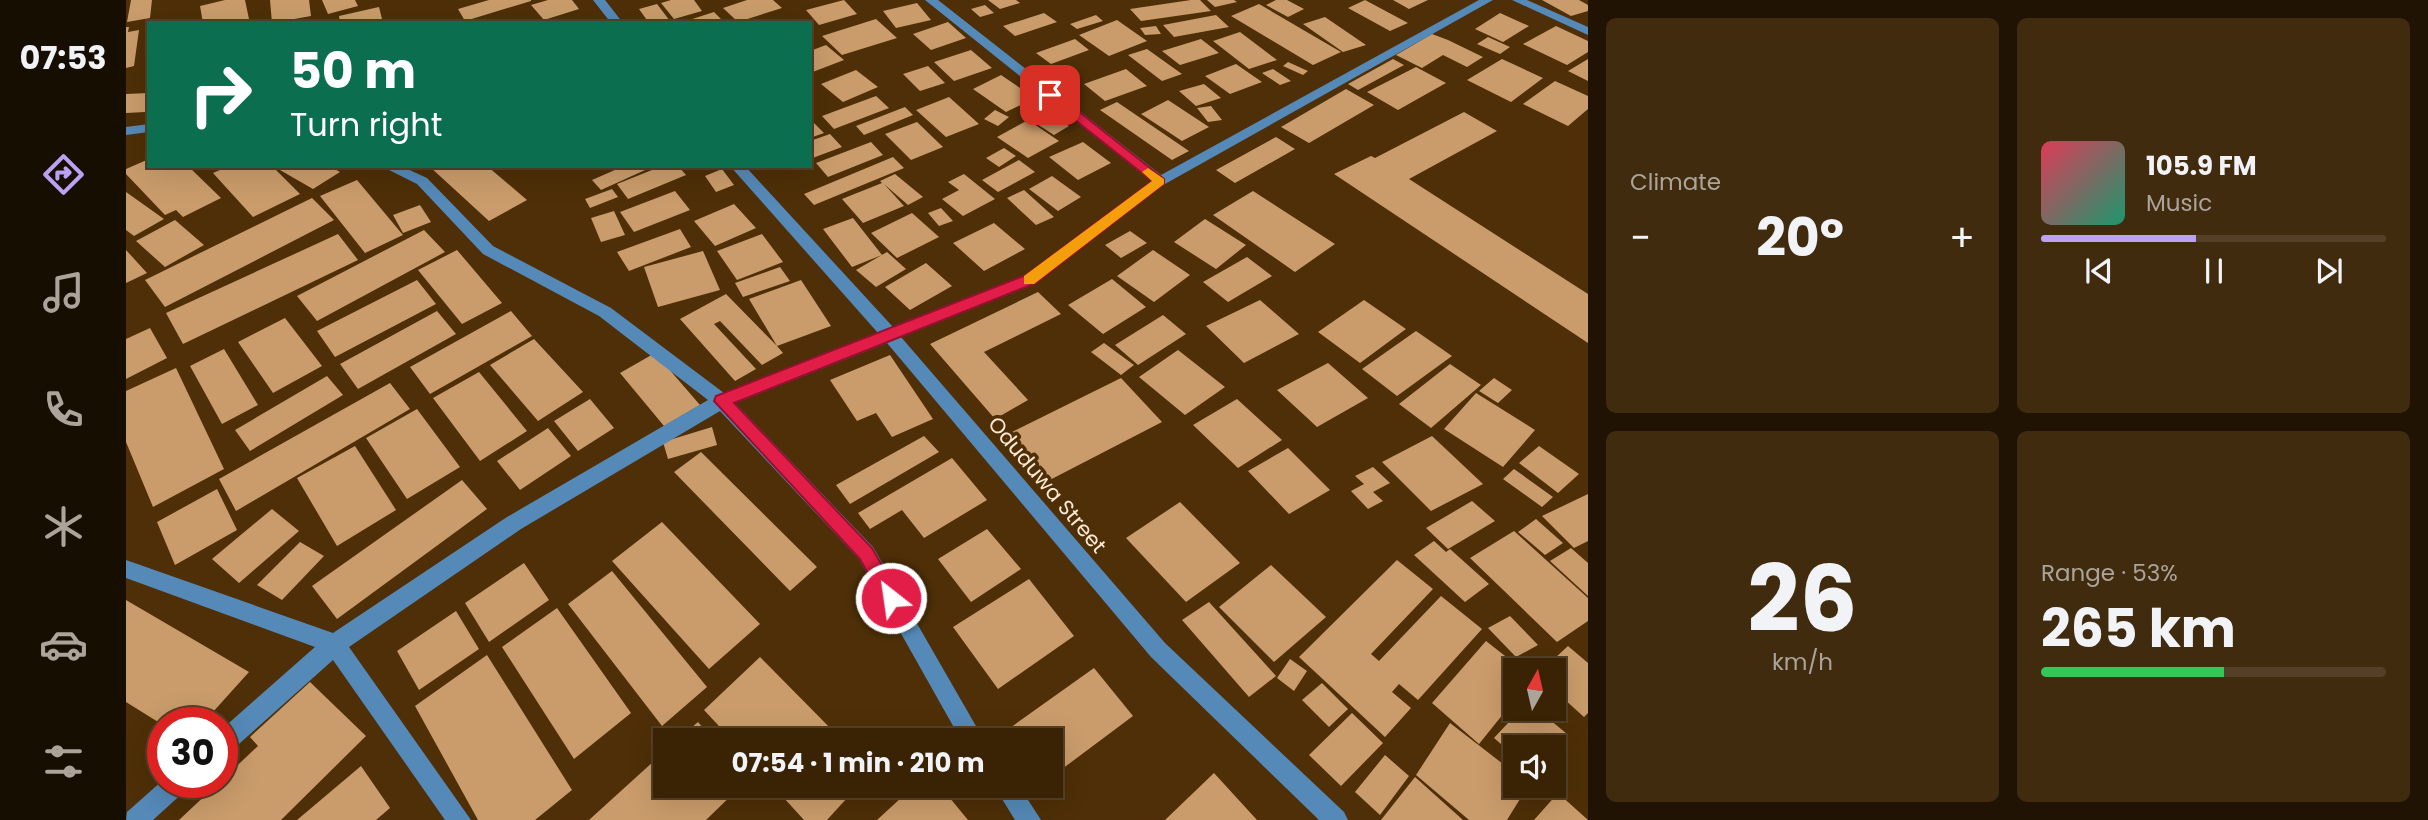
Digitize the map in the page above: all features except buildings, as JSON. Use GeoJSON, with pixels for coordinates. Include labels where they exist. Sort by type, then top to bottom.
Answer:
{"type":"FeatureCollection","features":[{"type":"Feature","properties":{"kind":"street"},"geometry":{"type":"LineString","coordinates":[[599,0],[615,21]]}},
{"type":"Feature","properties":{"kind":"street"},"geometry":{"type":"LineString","coordinates":[[930,0],[1160,181]]}},
{"type":"Feature","properties":{"kind":"street"},"geometry":{"type":"LineString","coordinates":[[238,730],[335,644],[513,523],[722,401],[1031,279],[1160,181],[1487,0]]}},
{"type":"Feature","properties":{"kind":"street"},"geometry":{"type":"LineString","coordinates":[[1518,0],[1588,31]]}},
{"type":"Feature","properties":{"kind":"street"},"geometry":{"type":"LineString","coordinates":[[126,131],[147,128]]}},
{"type":"Feature","properties":{"kind":"street"},"geometry":{"type":"LineString","coordinates":[[393,168],[422,180],[488,250],[605,312],[722,401],[866,554],[966,728]]}},
{"type":"Feature","properties":{"kind":"street","name":"Oduduwa Street"},"geometry":{"type":"LineString","coordinates":[[739,168],[890,335],[1158,650],[1336,820]]}},
{"type":"Feature","properties":{"kind":"street"},"geometry":{"type":"LineString","coordinates":[[126,569],[335,644],[459,820]]}},
{"type":"Feature","properties":{"kind":"street"},"geometry":{"type":"LineString","coordinates":[[135,820],[160,798]]}},
{"type":"Feature","properties":{"kind":"street"},"geometry":{"type":"LineString","coordinates":[[1013,798],[1029,820]]}},
{"type":"Feature","properties":{"kind":"slow traffic"},"geometry":{"type":"LineString","coordinates":[[1029,280],[1160,181],[1148,172]]}},
{"type":"Feature","properties":{"kind":"route"},"geometry":{"type":"LineString","coordinates":[[891,598],[866,554],[722,401],[1031,279],[1160,181],[1050,95]]}}]}
